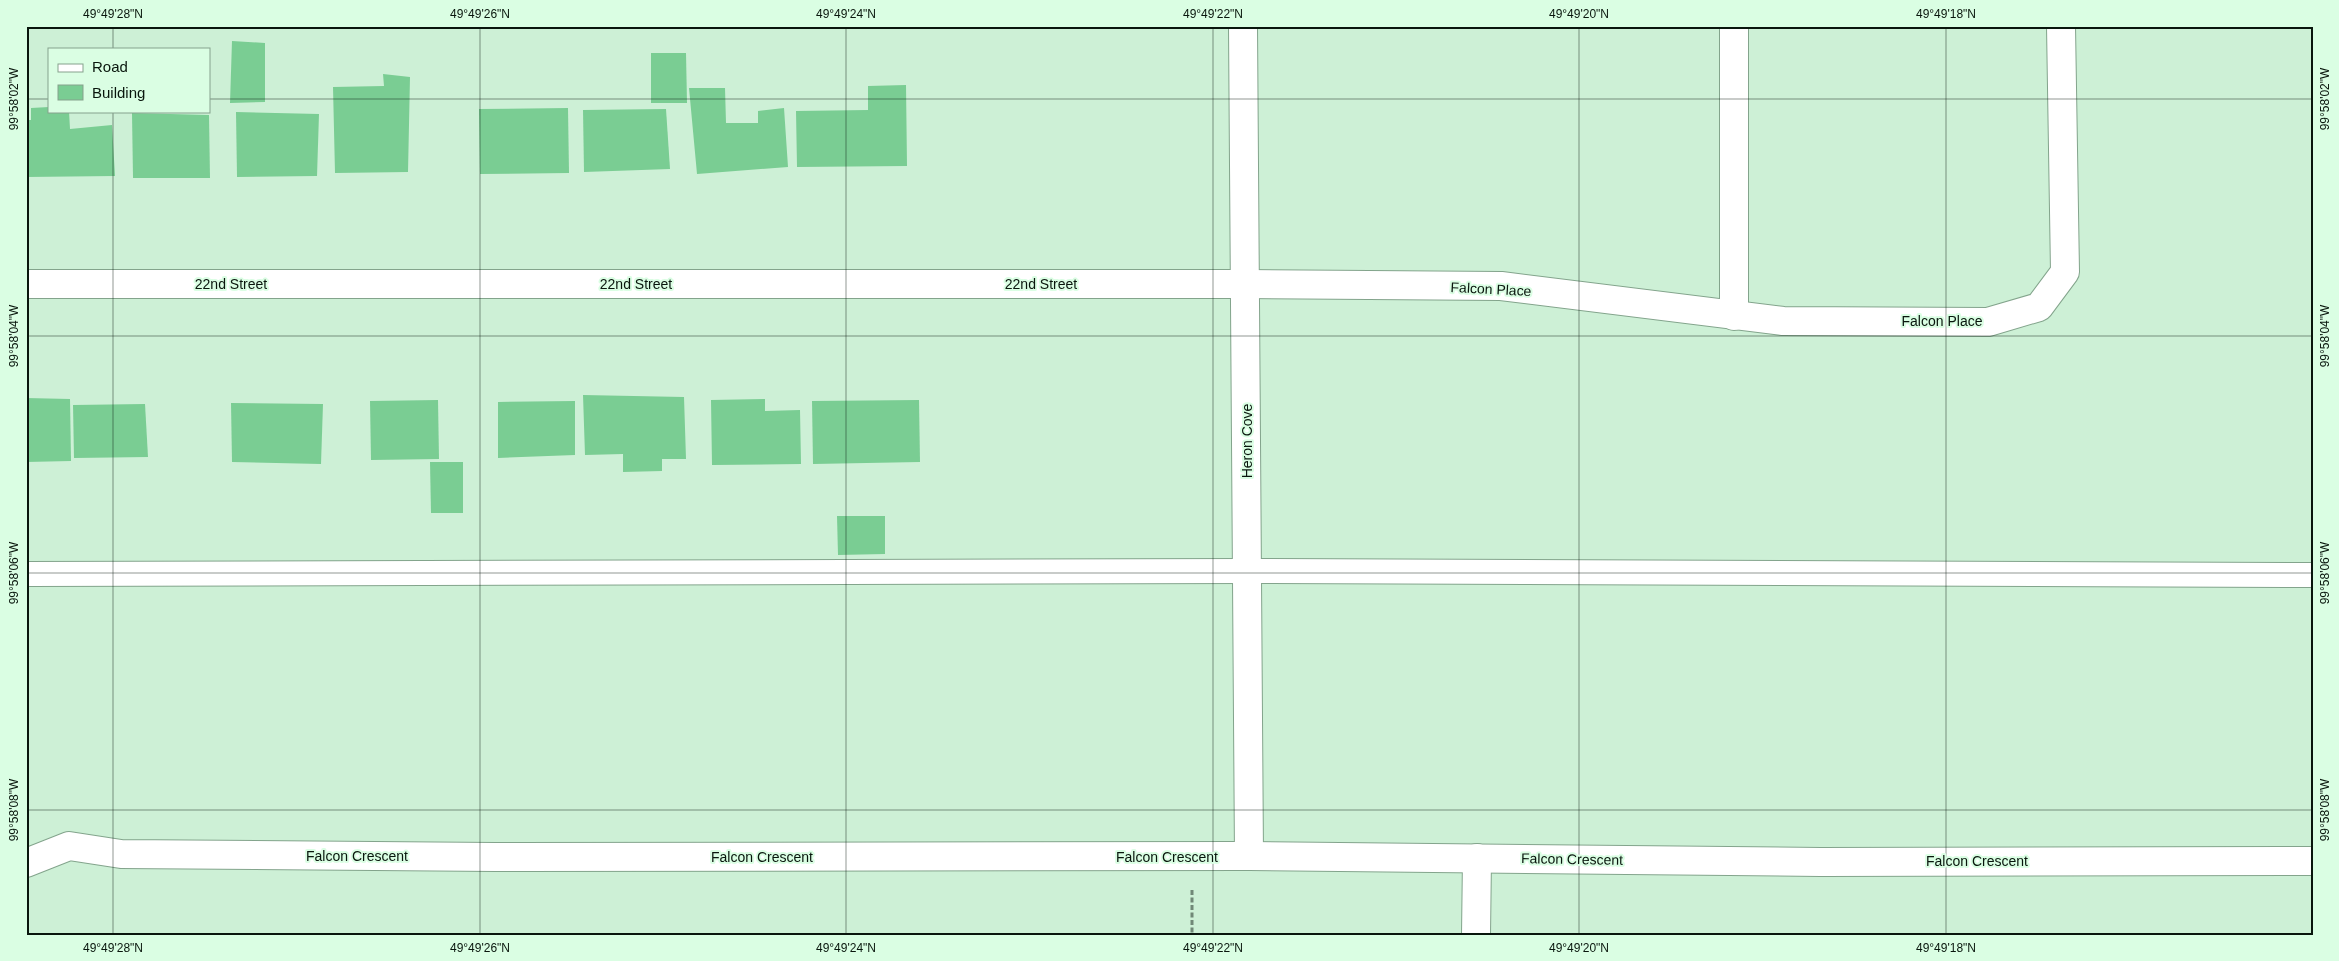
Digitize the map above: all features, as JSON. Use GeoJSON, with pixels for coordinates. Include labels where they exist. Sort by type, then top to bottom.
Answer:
{"type":"FeatureCollection","features":[{"type":"Feature","properties":{"kind":"street","name":"Heron Cove"},"geometry":{"type":"LineString","coordinates":[[1243,26],[1249,856]]}},
{"type":"Feature","properties":{"kind":"street"},"geometry":{"type":"LineString","coordinates":[[1734,26],[1734,316]]}},
{"type":"Feature","properties":{"kind":"street","name":"Falcon Place"},"geometry":{"type":"LineString","coordinates":[[1246,284],[1501,286],[1783,321],[1988,322],[2039,307],[2065,272],[2061,26]]}},
{"type":"Feature","properties":{"kind":"street","name":"22nd Street"},"geometry":{"type":"LineString","coordinates":[[26,284],[1246,284]]}},
{"type":"Feature","properties":{"kind":"street","name":"Falcon Crescent"},"geometry":{"type":"LineString","coordinates":[[26,863],[69,846],[121,854],[485,857],[1249,856],[1811,862],[2313,860]]}},
{"type":"Feature","properties":{"kind":"street"},"geometry":{"type":"LineString","coordinates":[[1476,935],[1477,858]]}},
{"type":"Feature","properties":{"kind":"lane"},"geometry":{"type":"LineString","coordinates":[[26,574],[1248,571],[2313,575]]}},
{"type":"Feature","properties":{"kind":"path"},"geometry":{"type":"LineString","coordinates":[[1192,857],[1192,935]]}},
{"type":"Feature","properties":{"kind":"building"},"geometry":{"type":"Polygon","coordinates":[[[232,41],[265,43],[265,102],[230,103],[232,41]]]}},
{"type":"Feature","properties":{"kind":"building"},"geometry":{"type":"Polygon","coordinates":[[[651,53],[686,53],[687,103],[651,103],[651,53]]]}},
{"type":"Feature","properties":{"kind":"building"},"geometry":{"type":"Polygon","coordinates":[[[383,74],[410,77],[408,172],[335,173],[333,87],[384,86],[383,74]]]}},
{"type":"Feature","properties":{"kind":"building"},"geometry":{"type":"Polygon","coordinates":[[[906,85],[907,166],[797,167],[796,111],[868,110],[868,86],[906,85]]]}},
{"type":"Feature","properties":{"kind":"building"},"geometry":{"type":"Polygon","coordinates":[[[689,88],[725,88],[726,123],[758,123],[758,111],[784,108],[788,167],[697,174],[689,88]]]}},
{"type":"Feature","properties":{"kind":"building"},"geometry":{"type":"Polygon","coordinates":[[[48,107],[48,112],[69,112],[70,129],[112,125],[115,176],[26,177],[26,120],[31,120],[31,108],[48,107]]]}},
{"type":"Feature","properties":{"kind":"building"},"geometry":{"type":"Polygon","coordinates":[[[568,108],[569,173],[480,174],[479,109],[568,108]]]}},
{"type":"Feature","properties":{"kind":"building"},"geometry":{"type":"Polygon","coordinates":[[[666,109],[670,169],[584,172],[583,110],[666,109]]]}},
{"type":"Feature","properties":{"kind":"building"},"geometry":{"type":"Polygon","coordinates":[[[236,112],[319,114],[317,176],[237,177],[236,112]]]}},
{"type":"Feature","properties":{"kind":"building"},"geometry":{"type":"Polygon","coordinates":[[[132,113],[209,115],[210,178],[133,178],[132,113]]]}},
{"type":"Feature","properties":{"kind":"building"},"geometry":{"type":"Polygon","coordinates":[[[583,395],[684,397],[686,459],[662,459],[662,471],[623,472],[623,454],[585,455],[583,395]]]}},
{"type":"Feature","properties":{"kind":"building"},"geometry":{"type":"Polygon","coordinates":[[[26,398],[70,399],[71,461],[26,462],[26,398]]]}},
{"type":"Feature","properties":{"kind":"building"},"geometry":{"type":"Polygon","coordinates":[[[765,399],[765,411],[800,410],[801,464],[712,465],[711,400],[765,399]]]}},
{"type":"Feature","properties":{"kind":"building"},"geometry":{"type":"Polygon","coordinates":[[[438,400],[439,459],[371,460],[370,401],[438,400]]]}},
{"type":"Feature","properties":{"kind":"building"},"geometry":{"type":"Polygon","coordinates":[[[919,400],[920,462],[813,464],[812,401],[919,400]]]}},
{"type":"Feature","properties":{"kind":"building"},"geometry":{"type":"Polygon","coordinates":[[[575,401],[575,455],[498,458],[498,402],[575,401]]]}},
{"type":"Feature","properties":{"kind":"building"},"geometry":{"type":"Polygon","coordinates":[[[231,403],[323,404],[321,464],[232,462],[231,403]]]}},
{"type":"Feature","properties":{"kind":"building"},"geometry":{"type":"Polygon","coordinates":[[[145,404],[148,457],[74,458],[73,405],[145,404]]]}},
{"type":"Feature","properties":{"kind":"building"},"geometry":{"type":"Polygon","coordinates":[[[430,462],[463,462],[463,513],[431,513],[430,462]]]}},
{"type":"Feature","properties":{"kind":"building"},"geometry":{"type":"Polygon","coordinates":[[[837,516],[885,516],[885,554],[838,555],[837,516]]]}}]}
